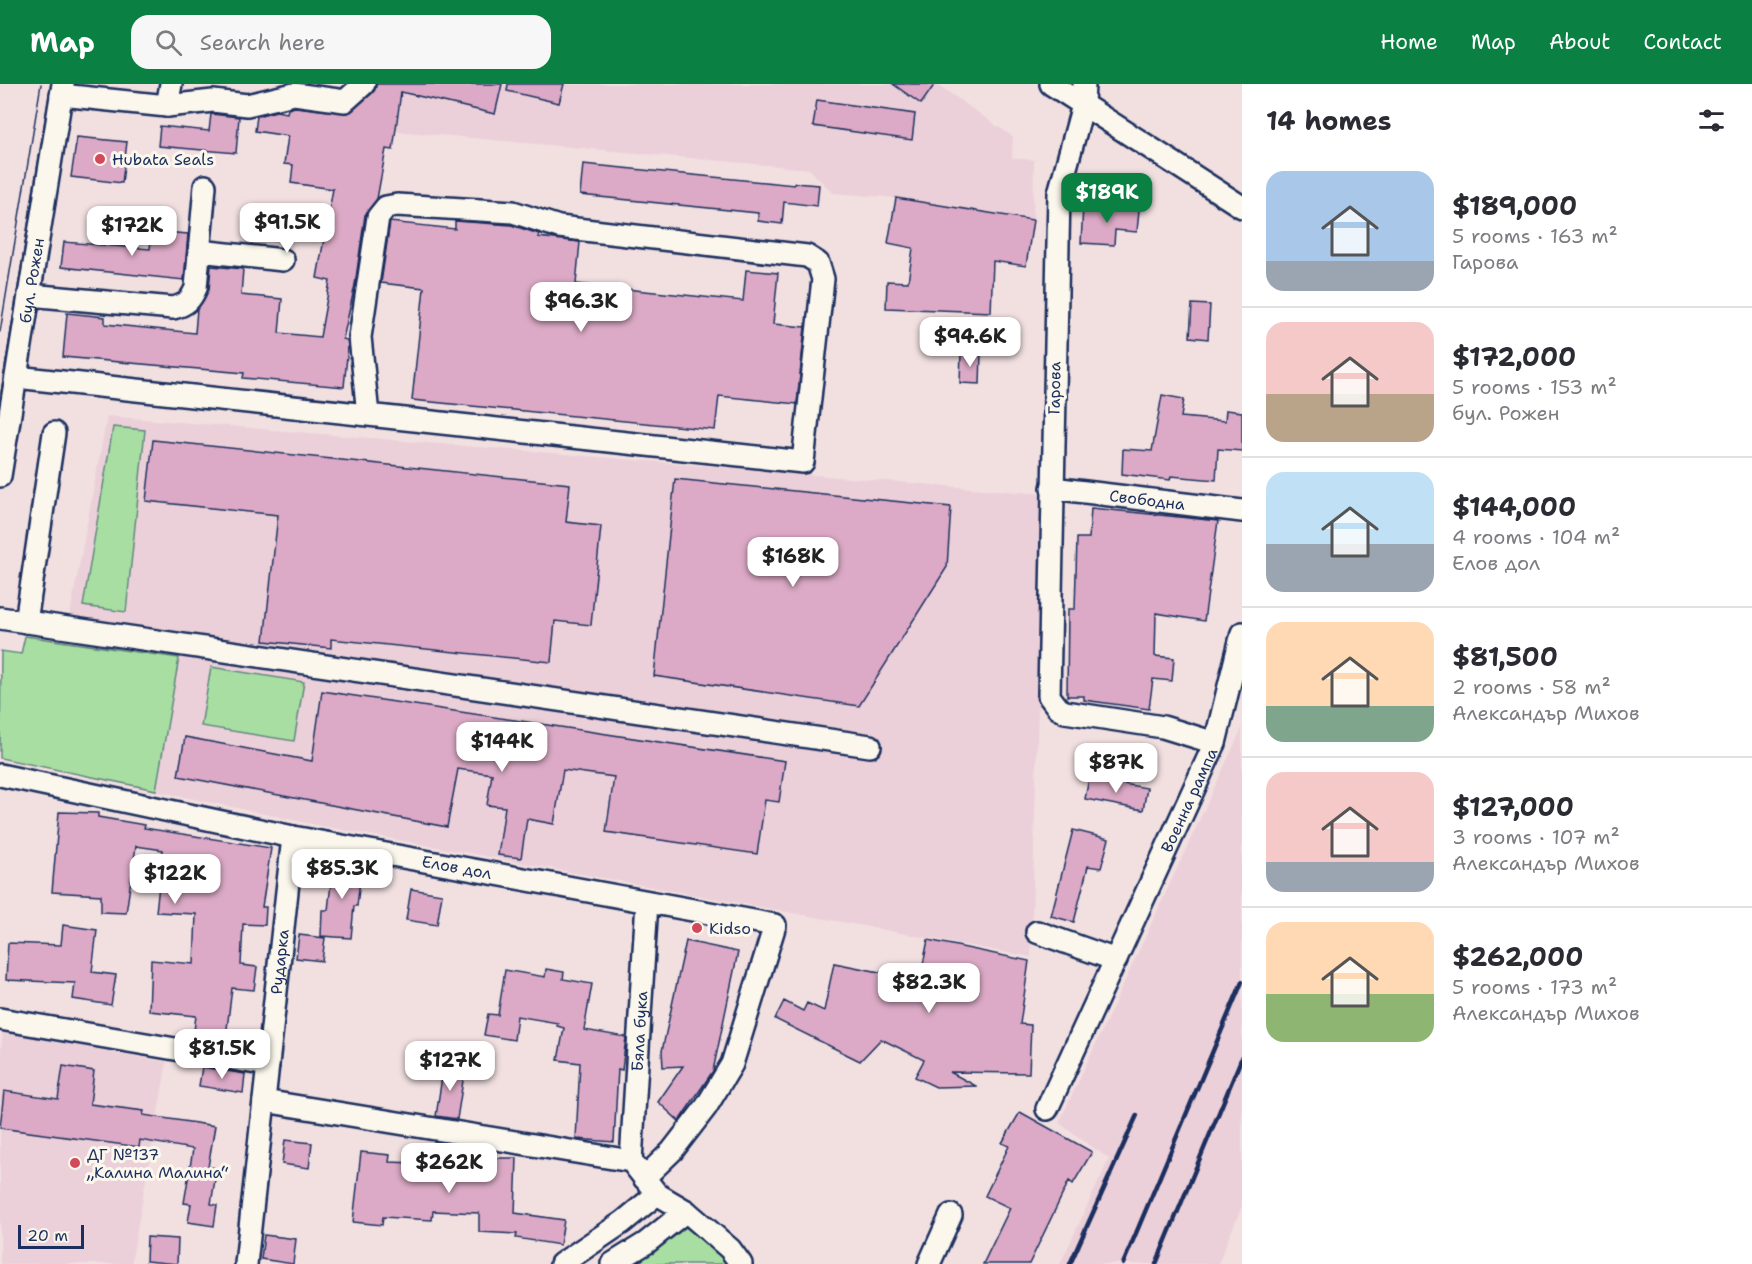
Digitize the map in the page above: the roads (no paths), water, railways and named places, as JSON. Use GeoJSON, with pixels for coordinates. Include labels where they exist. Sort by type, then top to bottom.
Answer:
{"type":"FeatureCollection","features":[{"type":"Feature","properties":{"kind":"street"},"geometry":{"type":"LineString","coordinates":[[167,106],[171,84]]}},
{"type":"Feature","properties":{"kind":"street"},"geometry":{"type":"LineString","coordinates":[[62,89],[167,106],[213,101],[247,105],[268,92],[345,101],[364,84]]}},
{"type":"Feature","properties":{"kind":"street"},"geometry":{"type":"LineString","coordinates":[[1051,84],[1084,94],[1242,207]]}},
{"type":"Feature","properties":{"kind":"street","name":"бул. Рожен"},"geometry":{"type":"LineString","coordinates":[[0,476],[62,89]]}},
{"type":"Feature","properties":{"kind":"street","name":"Гарова"},"geometry":{"type":"LineString","coordinates":[[1084,94],[1059,193],[1048,696],[1058,708],[1065,712],[1155,726],[1215,742]]}},
{"type":"Feature","properties":{"kind":"street"},"geometry":{"type":"LineString","coordinates":[[29,295],[173,308],[184,306],[192,298],[196,288],[205,186]]}},
{"type":"Feature","properties":{"kind":"street"},"geometry":{"type":"LineString","coordinates":[[16,377],[803,462],[823,279],[818,263],[807,256],[559,227],[513,212],[397,205],[386,207],[378,217],[360,337],[368,415]]}},
{"type":"Feature","properties":{"kind":"street"},"geometry":{"type":"LineString","coordinates":[[199,251],[283,260]]}},
{"type":"Feature","properties":{"kind":"street"},"geometry":{"type":"LineString","coordinates":[[26,622],[54,433]]}},
{"type":"Feature","properties":{"kind":"street","name":"Свободна"},"geometry":{"type":"LineString","coordinates":[[1052,488],[1242,511]]}},
{"type":"Feature","properties":{"kind":"street"},"geometry":{"type":"LineString","coordinates":[[0,618],[870,746]]}},
{"type":"Feature","properties":{"kind":"street","name":"Военна рампа"},"geometry":{"type":"LineString","coordinates":[[1047,1109],[1215,742],[1242,633]]}},
{"type":"Feature","properties":{"kind":"street","name":"Елов дол"},"geometry":{"type":"LineString","coordinates":[[0,775],[293,837],[775,925],[732,1064],[706,1107],[672,1151],[651,1186]]}},
{"type":"Feature","properties":{"kind":"street","name":"Рударка"},"geometry":{"type":"LineString","coordinates":[[246,1264],[293,837]]}},
{"type":"Feature","properties":{"kind":"street","name":"Бяла бука"},"geometry":{"type":"LineString","coordinates":[[631,1161],[646,902]]}},
{"type":"Feature","properties":{"kind":"street"},"geometry":{"type":"LineString","coordinates":[[1037,932],[1116,960]]}},
{"type":"Feature","properties":{"kind":"street"},"geometry":{"type":"LineString","coordinates":[[0,1019],[268,1065]]}},
{"type":"Feature","properties":{"kind":"street"},"geometry":{"type":"LineString","coordinates":[[264,1101],[631,1161],[651,1186],[730,1249],[741,1264]]}},
{"type":"Feature","properties":{"kind":"street"},"geometry":{"type":"LineString","coordinates":[[561,1264],[624,1222],[651,1186]]}},
{"type":"Feature","properties":{"kind":"street"},"geometry":{"type":"LineString","coordinates":[[612,1264],[646,1244],[686,1212]]}},
{"type":"Feature","properties":{"kind":"street"},"geometry":{"type":"LineString","coordinates":[[928,1264],[951,1215]]}},
{"type":"Feature","properties":{"kind":"tram line"},"geometry":{"type":"LineString","coordinates":[[0,332],[41,84]]}},
{"type":"Feature","properties":{"kind":"tram line"},"geometry":{"type":"LineString","coordinates":[[0,399],[51,84]]}},
{"type":"Feature","properties":{"kind":"railway"},"geometry":{"type":"LineString","coordinates":[[1123,1264],[1242,982]]}},
{"type":"Feature","properties":{"kind":"railway"},"geometry":{"type":"LineString","coordinates":[[1156,1264],[1242,1057]]}},
{"type":"Feature","properties":{"kind":"railway"},"geometry":{"type":"LineString","coordinates":[[1070,1264],[1137,1115]]}},
{"type":"Feature","properties":{"kind":"place","name":"Hubata Seals"},"geometry":{"type":"Point","coordinates":[100,159]}},
{"type":"Feature","properties":{"kind":"place","name":"Kidso"},"geometry":{"type":"Point","coordinates":[697,928]}},
{"type":"Feature","properties":{"kind":"place","name":"ДГ №137 „Калина Малина“"},"geometry":{"type":"Point","coordinates":[75,1163]}}]}
